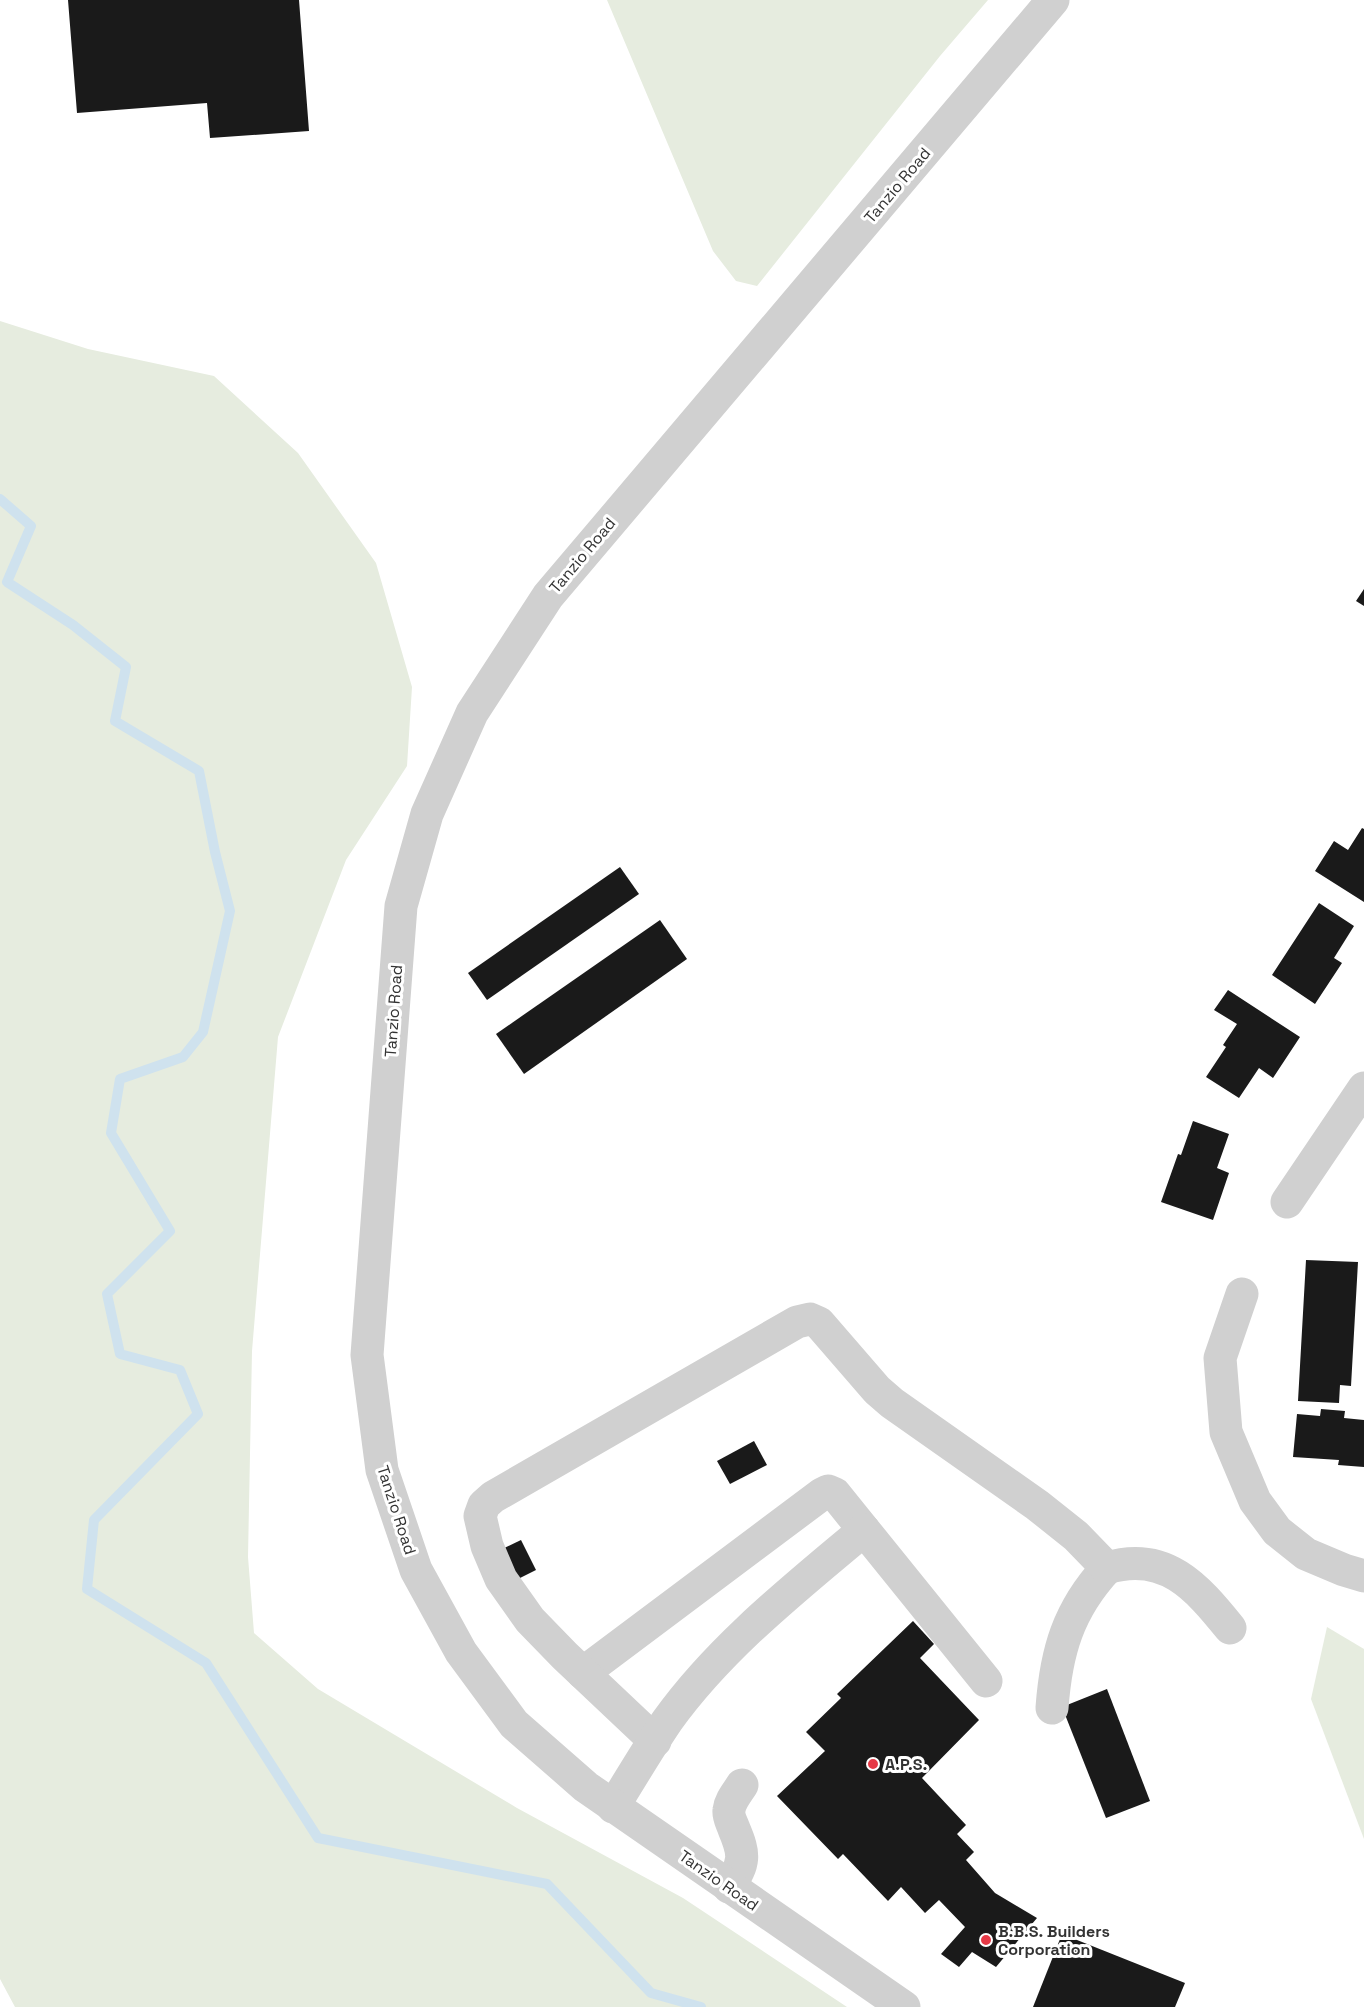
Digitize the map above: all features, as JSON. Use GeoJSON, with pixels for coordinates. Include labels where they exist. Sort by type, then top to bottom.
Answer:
{"type":"FeatureCollection","features":[{"type":"Feature","properties":{"kind":"street","name":"Tanzio Road"},"geometry":{"type":"LineString","coordinates":[[904,2007],[586,1787],[514,1724],[461,1652],[416,1570],[382,1470],[367,1355],[401,906],[427,814],[472,713],[548,596],[1053,0]]}},
{"type":"Feature","properties":{"kind":"street"},"geometry":{"type":"LineString","coordinates":[[1287,1202],[1364,1088]]}},
{"type":"Feature","properties":{"kind":"street"},"geometry":{"type":"LineString","coordinates":[[1242,1294],[1220,1358],[1226,1432],[1255,1501],[1277,1531],[1306,1554],[1364,1576]]}},
{"type":"Feature","properties":{"kind":"street"},"geometry":{"type":"LineString","coordinates":[[655,1741],[530,1620],[501,1579],[487,1546],[480,1516],[484,1505],[493,1497],[797,1322],[810,1319],[819,1323],[877,1390],[892,1403],[1037,1505],[1076,1536],[1107,1568]]}},
{"type":"Feature","properties":{"kind":"street"},"geometry":{"type":"LineString","coordinates":[[583,1673],[828,1491],[836,1494],[986,1681]]}},
{"type":"Feature","properties":{"kind":"street"},"geometry":{"type":"LineString","coordinates":[[614,1807],[668,1721],[693,1690],[735,1644],[806,1578],[864,1530]]}},
{"type":"Feature","properties":{"kind":"street"},"geometry":{"type":"LineString","coordinates":[[1052,1708],[1055,1673],[1065,1634],[1077,1606],[1107,1568],[1123,1563],[1144,1563],[1164,1568],[1187,1581],[1206,1599],[1230,1628]]}},
{"type":"Feature","properties":{"kind":"street"},"geometry":{"type":"LineString","coordinates":[[729,1887],[743,1861],[742,1846],[728,1814],[730,1804],[742,1785]]}},
{"type":"Feature","properties":{"kind":"shaded area"},"geometry":{"type":"Polygon","coordinates":[[[607,0],[988,0],[940,56],[757,286],[736,281],[713,251],[607,0]]]}},
{"type":"Feature","properties":{"kind":"shaded area"},"geometry":{"type":"Polygon","coordinates":[[[0,321],[88,349],[214,376],[298,453],[376,563],[412,687],[407,766],[346,860],[278,1037],[252,1351],[248,1557],[254,1633],[318,1689],[517,1808],[683,1898],[847,2007],[15,2007],[0,1979],[0,321]]]}},
{"type":"Feature","properties":{"kind":"shaded area"},"geometry":{"type":"Polygon","coordinates":[[[1327,1627],[1364,1649],[1364,1839],[1311,1699],[1327,1627]]]}},
{"type":"Feature","properties":{"kind":"building"},"geometry":{"type":"Polygon","coordinates":[[[68,0],[299,0],[309,131],[210,138],[207,103],[77,113],[68,0]]]}},
{"type":"Feature","properties":{"kind":"building"},"geometry":{"type":"Polygon","coordinates":[[[1364,589],[1364,606],[1356,601],[1364,589]]]}},
{"type":"Feature","properties":{"kind":"building"},"geometry":{"type":"Polygon","coordinates":[[[1362,828],[1364,829],[1364,902],[1315,871],[1334,841],[1348,850],[1362,828]]]}},
{"type":"Feature","properties":{"kind":"building"},"geometry":{"type":"Polygon","coordinates":[[[620,867],[639,894],[487,1000],[468,973],[620,867]]]}},
{"type":"Feature","properties":{"kind":"building"},"geometry":{"type":"Polygon","coordinates":[[[1319,903],[1354,926],[1334,958],[1342,963],[1315,1004],[1272,975],[1319,903]]]}},
{"type":"Feature","properties":{"kind":"building"},"geometry":{"type":"Polygon","coordinates":[[[660,920],[687,959],[524,1074],[496,1034],[660,920]]]}},
{"type":"Feature","properties":{"kind":"building"},"geometry":{"type":"Polygon","coordinates":[[[1228,990],[1300,1037],[1273,1078],[1259,1068],[1239,1098],[1206,1077],[1226,1047],[1223,1045],[1237,1024],[1214,1010],[1228,990]]]}},
{"type":"Feature","properties":{"kind":"building"},"geometry":{"type":"Polygon","coordinates":[[[1193,1121],[1229,1134],[1217,1168],[1229,1173],[1213,1220],[1161,1202],[1178,1154],[1181,1155],[1193,1121]]]}},
{"type":"Feature","properties":{"kind":"building"},"geometry":{"type":"Polygon","coordinates":[[[1306,1260],[1358,1262],[1351,1386],[1340,1385],[1339,1403],[1298,1401],[1306,1260]]]}},
{"type":"Feature","properties":{"kind":"building"},"geometry":{"type":"Polygon","coordinates":[[[1321,1409],[1345,1411],[1344,1418],[1364,1420],[1364,1467],[1338,1465],[1339,1460],[1293,1457],[1297,1414],[1320,1416],[1321,1409]]]}},
{"type":"Feature","properties":{"kind":"building"},"geometry":{"type":"Polygon","coordinates":[[[754,1441],[767,1465],[730,1484],[717,1461],[754,1441]]]}},
{"type":"Feature","properties":{"kind":"building"},"geometry":{"type":"Polygon","coordinates":[[[521,1540],[536,1570],[516,1580],[500,1550],[521,1540]]]}},
{"type":"Feature","properties":{"kind":"building","name":"A.P.S."},"geometry":{"type":"Polygon","coordinates":[[[913,1621],[934,1644],[920,1658],[979,1720],[922,1778],[966,1825],[957,1834],[974,1852],[966,1860],[995,1893],[1037,1918],[996,1967],[972,1952],[959,1967],[941,1954],[965,1927],[939,1900],[925,1913],[901,1887],[888,1901],[843,1854],[838,1859],[777,1796],[825,1751],[806,1732],[841,1698],[837,1694],[913,1621]]]}},
{"type":"Feature","properties":{"kind":"building"},"geometry":{"type":"Polygon","coordinates":[[[1107,1689],[1150,1801],[1106,1818],[1062,1707],[1107,1689]]]}},
{"type":"Feature","properties":{"kind":"building"},"geometry":{"type":"Polygon","coordinates":[[[1062,1934],[1185,1983],[1175,2007],[1033,2007],[1062,1934]]]}},
{"type":"Feature","properties":{"kind":"waterway"},"geometry":{"type":"LineString","coordinates":[[0,499],[31,526],[7,582],[73,625],[126,667],[115,721],[199,771],[215,852],[230,911],[203,1032],[183,1057],[120,1079],[111,1133],[170,1231],[107,1294],[120,1354],[180,1370],[198,1414],[94,1520],[87,1589],[206,1663],[318,1838],[547,1884],[651,1993],[701,2007]]}},
{"type":"Feature","properties":{"kind":"place","name":"A.P.S."},"geometry":{"type":"Point","coordinates":[873,1764]}},
{"type":"Feature","properties":{"kind":"place","name":"B.B.S. Builders Corporation"},"geometry":{"type":"Point","coordinates":[986,1940]}}]}
